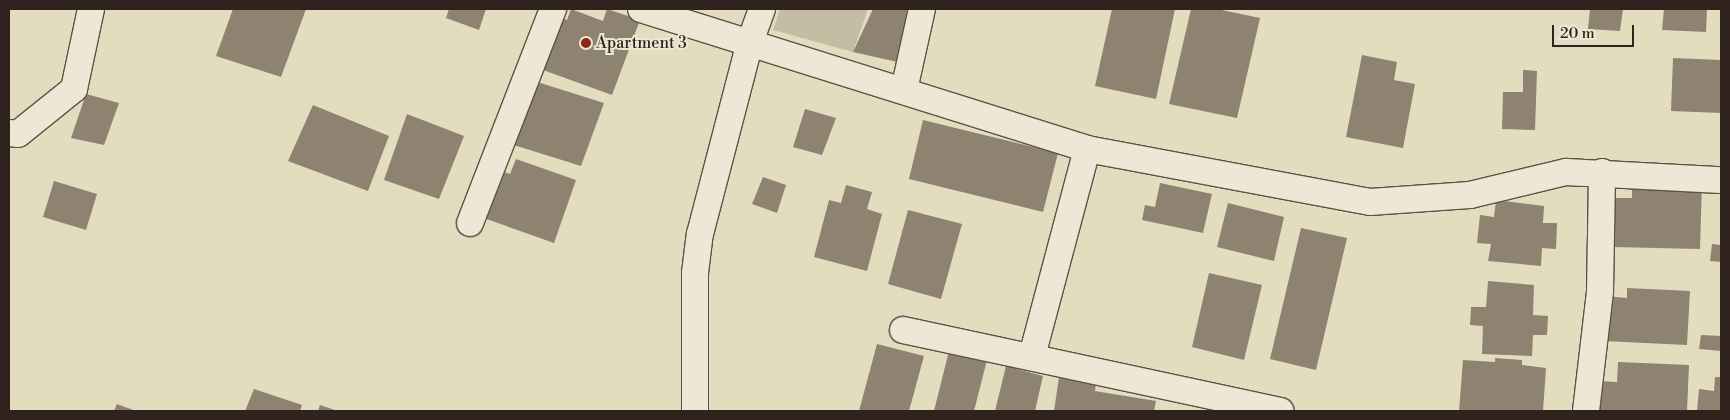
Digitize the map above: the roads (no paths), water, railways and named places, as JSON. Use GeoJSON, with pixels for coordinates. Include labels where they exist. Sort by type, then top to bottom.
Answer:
{"type":"FeatureCollection","features":[{"type":"Feature","properties":{"kind":"street"},"geometry":{"type":"LineString","coordinates":[[9,133],[18,134],[74,89],[91,9]]}},
{"type":"Feature","properties":{"kind":"street"},"geometry":{"type":"LineString","coordinates":[[470,223],[553,9]]}},
{"type":"Feature","properties":{"kind":"street"},"geometry":{"type":"LineString","coordinates":[[641,9],[1087,149],[1370,202],[1470,195],[1566,172],[1602,172],[1721,180]]}},
{"type":"Feature","properties":{"kind":"street"},"geometry":{"type":"LineString","coordinates":[[695,411],[695,273],[700,234],[750,42],[762,9]]}},
{"type":"Feature","properties":{"kind":"street"},"geometry":{"type":"LineString","coordinates":[[904,90],[922,9]]}},
{"type":"Feature","properties":{"kind":"street"},"geometry":{"type":"LineString","coordinates":[[1032,356],[1087,149]]}},
{"type":"Feature","properties":{"kind":"street"},"geometry":{"type":"LineString","coordinates":[[1586,411],[1600,291],[1602,172]]}},
{"type":"Feature","properties":{"kind":"street"},"geometry":{"type":"LineString","coordinates":[[903,330],[1032,356],[1280,411]]}},
{"type":"Feature","properties":{"kind":"place","name":"Apartment 3"},"geometry":{"type":"Point","coordinates":[586,43]}}]}
